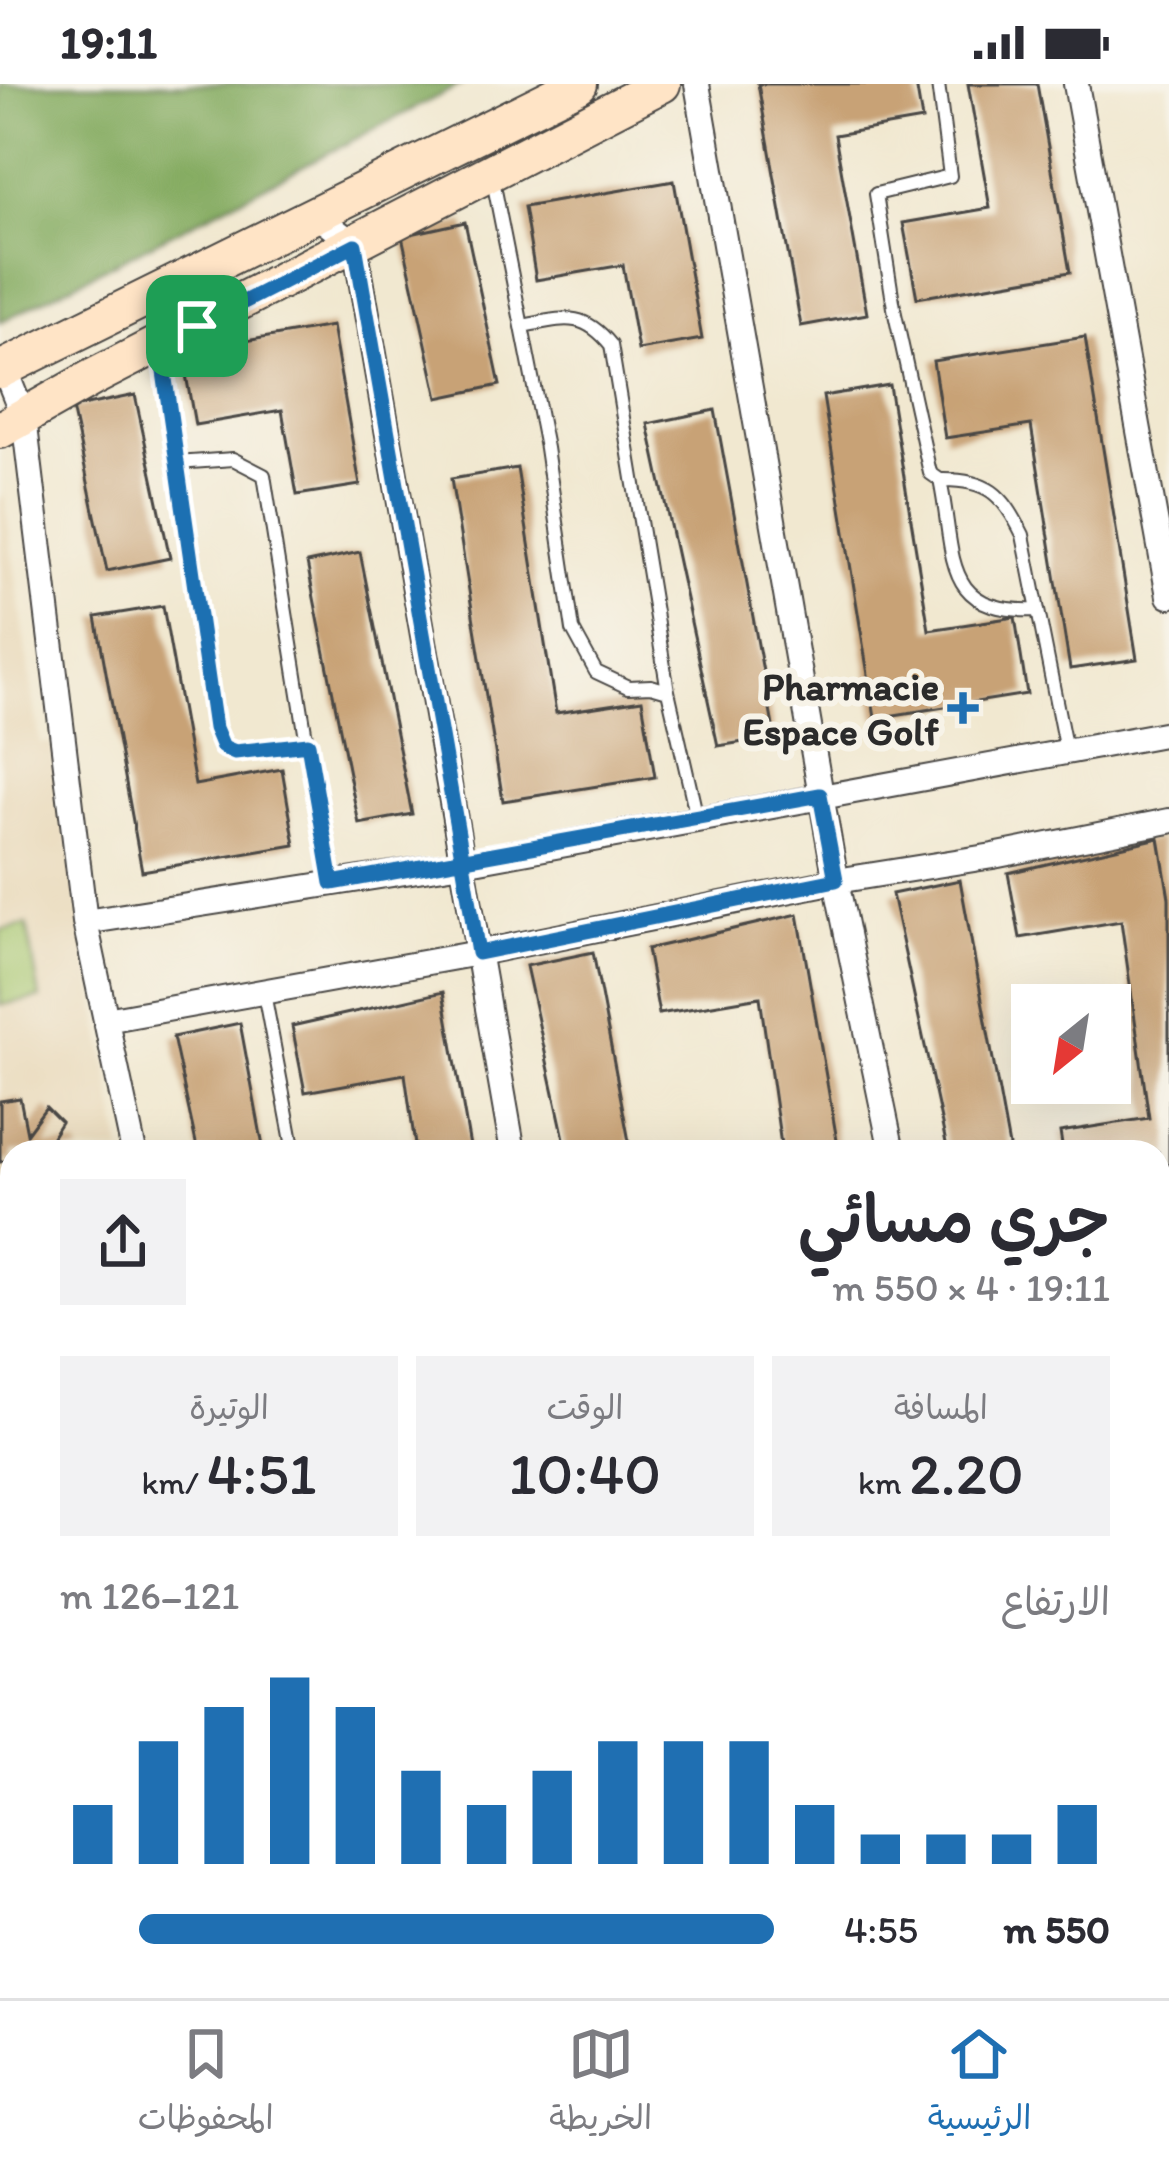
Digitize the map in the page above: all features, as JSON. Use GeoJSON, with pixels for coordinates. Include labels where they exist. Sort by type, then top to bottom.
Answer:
{"type":"FeatureCollection","features":[{"type":"Feature","properties":{"kind":"street"},"geometry":{"type":"LineString","coordinates":[[131,1140],[85,922],[2,369],[580,84]]}},
{"type":"Feature","properties":{"kind":"street"},"geometry":{"type":"LineString","coordinates":[[12,424],[662,84]]}},
{"type":"Feature","properties":{"kind":"street"},"geometry":{"type":"LineString","coordinates":[[697,84],[820,795],[890,1140]]}},
{"type":"Feature","properties":{"kind":"street"},"geometry":{"type":"LineString","coordinates":[[1076,84],[1169,596]]}},
{"type":"Feature","properties":{"kind":"street"},"geometry":{"type":"LineString","coordinates":[[314,213],[355,245],[511,1140]]}},
{"type":"Feature","properties":{"kind":"street"},"geometry":{"type":"LineString","coordinates":[[85,922],[463,862],[1169,734]]}},
{"type":"Feature","properties":{"kind":"street"},"geometry":{"type":"LineString","coordinates":[[106,1020],[1169,821]]}},
{"type":"Feature","properties":{"kind":"lane"},"geometry":{"type":"LineString","coordinates":[[938,84],[950,176],[876,194],[910,382],[931,473],[940,480],[964,480],[985,487],[1007,502],[1023,535],[1066,752]]}},
{"type":"Feature","properties":{"kind":"lane"},"geometry":{"type":"LineString","coordinates":[[492,173],[546,448],[573,630],[596,672],[628,687],[668,691]]}},
{"type":"Feature","properties":{"kind":"lane"},"geometry":{"type":"LineString","coordinates":[[522,326],[572,318],[595,325],[611,345],[668,691],[697,818]]}},
{"type":"Feature","properties":{"kind":"lane"},"geometry":{"type":"LineString","coordinates":[[160,344],[215,728],[223,747],[235,752],[308,744]]}},
{"type":"Feature","properties":{"kind":"lane"},"geometry":{"type":"LineString","coordinates":[[178,463],[233,459],[264,475],[332,883]]}},
{"type":"Feature","properties":{"kind":"lane"},"geometry":{"type":"LineString","coordinates":[[940,480],[958,579],[970,595],[1005,611],[1038,610]]}},
{"type":"Feature","properties":{"kind":"lane"},"geometry":{"type":"LineString","coordinates":[[264,993],[292,1140]]}},
{"type":"Feature","properties":{"kind":"shaded area"},"geometry":{"type":"Polygon","coordinates":[[[4,495],[40,744],[51,743],[120,1140],[0,1140],[0,497],[4,495]]]}},
{"type":"Feature","properties":{"kind":"green space"},"geometry":{"type":"Polygon","coordinates":[[[0,84],[462,84],[0,322],[0,84]]]}},
{"type":"Feature","properties":{"kind":"green space"},"geometry":{"type":"Polygon","coordinates":[[[27,925],[40,998],[0,1005],[0,930],[27,925]]]}},
{"type":"Feature","properties":{"kind":"building"},"geometry":{"type":"Polygon","coordinates":[[[758,84],[916,84],[922,120],[835,135],[867,314],[801,326],[758,84]]]}},
{"type":"Feature","properties":{"kind":"building"},"geometry":{"type":"Polygon","coordinates":[[[968,84],[1037,84],[1070,272],[917,298],[903,223],[990,208],[968,84]]]}},
{"type":"Feature","properties":{"kind":"building"},"geometry":{"type":"Polygon","coordinates":[[[674,181],[702,339],[638,350],[623,265],[536,280],[524,207],[674,181]]]}},
{"type":"Feature","properties":{"kind":"building"},"geometry":{"type":"Polygon","coordinates":[[[465,222],[500,385],[438,398],[402,236],[465,222]]]}},
{"type":"Feature","properties":{"kind":"building"},"geometry":{"type":"Polygon","coordinates":[[[332,326],[360,485],[297,495],[282,410],[195,425],[182,352],[332,326]]]}},
{"type":"Feature","properties":{"kind":"building"},"geometry":{"type":"Polygon","coordinates":[[[1085,337],[1137,659],[1070,669],[1031,425],[945,438],[933,361],[1085,337]]]}},
{"type":"Feature","properties":{"kind":"building"},"geometry":{"type":"Polygon","coordinates":[[[889,385],[929,630],[1015,617],[1027,694],[875,718],[823,396],[889,385]]]}},
{"type":"Feature","properties":{"kind":"building"},"geometry":{"type":"Polygon","coordinates":[[[135,395],[170,558],[107,571],[72,408],[135,395]]]}},
{"type":"Feature","properties":{"kind":"building"},"geometry":{"type":"Polygon","coordinates":[[[715,410],[775,737],[718,746],[648,424],[715,410]]]}},
{"type":"Feature","properties":{"kind":"building"},"geometry":{"type":"Polygon","coordinates":[[[517,468],[556,713],[642,700],[655,777],[503,801],[451,479],[517,468]]]}},
{"type":"Feature","properties":{"kind":"building"},"geometry":{"type":"Polygon","coordinates":[[[360,552],[412,814],[359,824],[307,563],[360,552]]]}},
{"type":"Feature","properties":{"kind":"building"},"geometry":{"type":"Polygon","coordinates":[[[163,606],[195,785],[282,769],[295,845],[142,871],[96,617],[163,606]]]}},
{"type":"Feature","properties":{"kind":"building"},"geometry":{"type":"Polygon","coordinates":[[[1159,838],[1169,898],[1169,1140],[1061,1140],[1060,1132],[1149,1118],[1121,921],[1020,938],[1008,873],[1159,838]]]}},
{"type":"Feature","properties":{"kind":"building"},"geometry":{"type":"Polygon","coordinates":[[[960,880],[1008,1140],[945,1140],[892,894],[960,880]]]}},
{"type":"Feature","properties":{"kind":"building"},"geometry":{"type":"Polygon","coordinates":[[[798,914],[837,1140],[780,1140],[760,997],[659,1014],[647,949],[798,914]]]}},
{"type":"Feature","properties":{"kind":"building"},"geometry":{"type":"Polygon","coordinates":[[[593,952],[629,1140],[564,1140],[526,966],[593,952]]]}},
{"type":"Feature","properties":{"kind":"building"},"geometry":{"type":"Polygon","coordinates":[[[443,992],[469,1140],[414,1140],[405,1074],[305,1092],[292,1026],[443,992]]]}},
{"type":"Feature","properties":{"kind":"building"},"geometry":{"type":"Polygon","coordinates":[[[240,1023],[262,1140],[195,1140],[173,1037],[240,1023]]]}},
{"type":"Feature","properties":{"kind":"building"},"geometry":{"type":"Polygon","coordinates":[[[20,1098],[27,1133],[46,1107],[61,1122],[50,1140],[0,1140],[0,1101],[20,1098]]]}},
{"type":"Feature","properties":{"kind":"place","name":"Pharmacie Espace Golf"},"geometry":{"type":"Point","coordinates":[963,708]}},
{"type":"Feature","properties":{"kind":"route"},"geometry":{"type":"LineString","coordinates":[[197,326],[160,344],[215,728],[223,747],[235,752],[308,744],[332,883],[463,862],[820,795],[836,880],[478,953],[463,862],[355,245],[197,326]]}}]}
